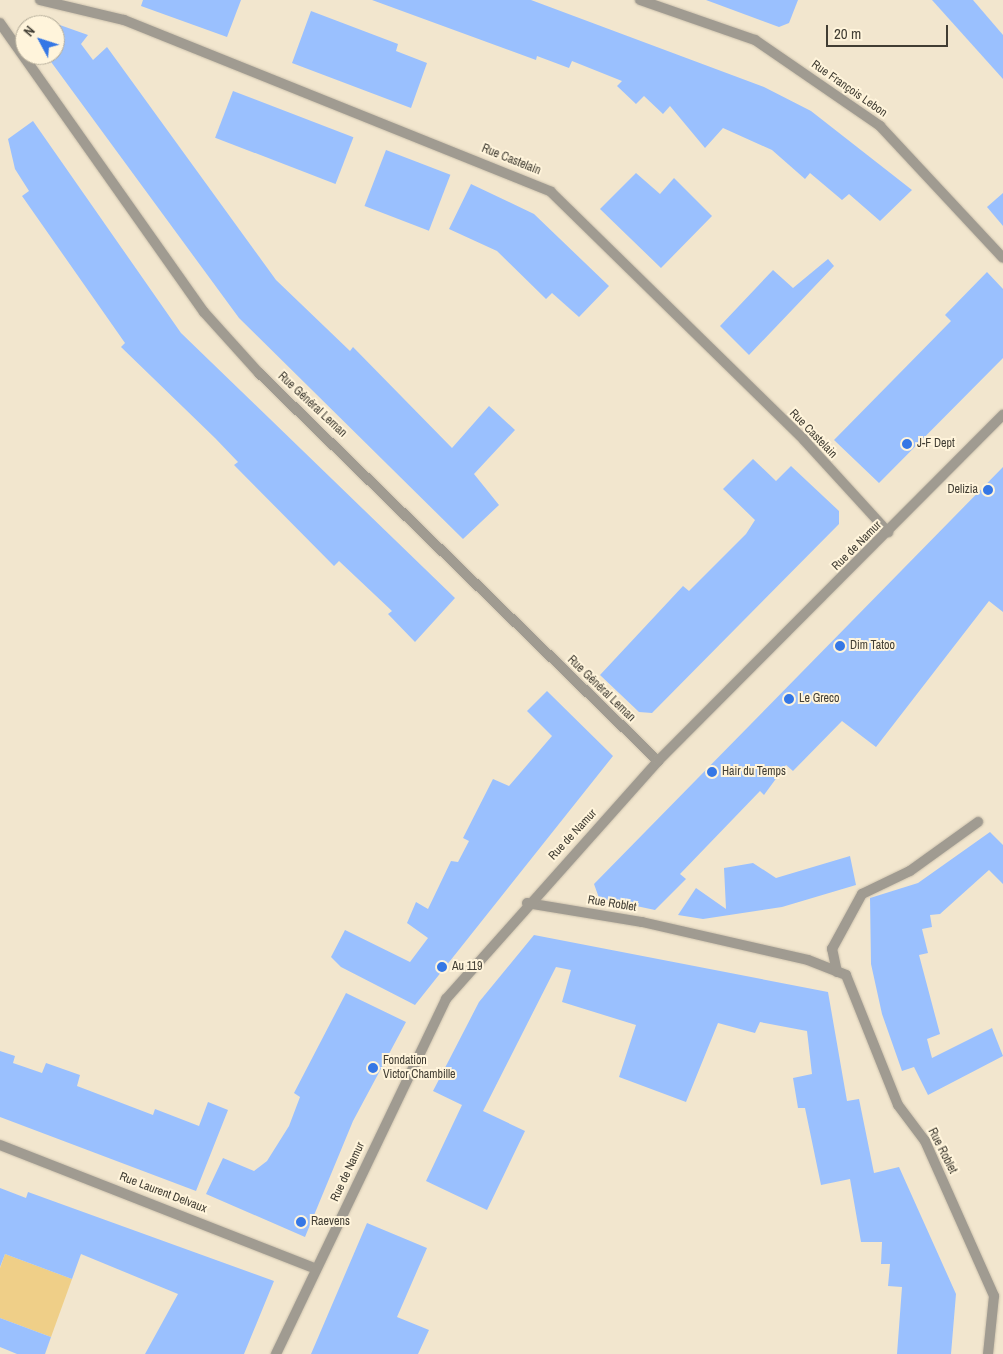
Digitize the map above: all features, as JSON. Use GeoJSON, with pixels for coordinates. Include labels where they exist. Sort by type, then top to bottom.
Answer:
{"type":"FeatureCollection","features":[{"type":"Feature","properties":{"kind":"street","name":"Rue Castelain"},"geometry":{"type":"LineString","coordinates":[[40,0],[124,20],[552,192],[804,440],[888,532]]}},
{"type":"Feature","properties":{"kind":"street","name":"Rue François Lebon"},"geometry":{"type":"LineString","coordinates":[[640,0],[755,40],[880,126],[1003,258]]}},
{"type":"Feature","properties":{"kind":"street","name":"Rue Général Leman"},"geometry":{"type":"LineString","coordinates":[[0,23],[204,312],[260,373],[658,761]]}},
{"type":"Feature","properties":{"kind":"street","name":"Rue de Namur"},"geometry":{"type":"LineString","coordinates":[[276,1354],[438,1013],[528,903],[658,761],[1003,415]]}},
{"type":"Feature","properties":{"kind":"street"},"geometry":{"type":"LineString","coordinates":[[837,972],[832,949],[862,894],[910,871],[978,822]]}},
{"type":"Feature","properties":{"kind":"street","name":"Rue Roblet"},"geometry":{"type":"LineString","coordinates":[[528,903],[642,922],[808,960],[846,975],[898,1105],[925,1140],[994,1296],[988,1354]]}},
{"type":"Feature","properties":{"kind":"street","name":"Rue Laurent Delvaux"},"geometry":{"type":"LineString","coordinates":[[0,1145],[316,1269]]}},
{"type":"Feature","properties":{"kind":"shaded area"},"geometry":{"type":"Polygon","coordinates":[[[5,1254],[72,1279],[51,1337],[0,1318],[0,1268],[5,1254]]]}},
{"type":"Feature","properties":{"kind":"building"},"geometry":{"type":"Polygon","coordinates":[[[143,0],[241,0],[227,37],[141,6],[143,0]]]}},
{"type":"Feature","properties":{"kind":"building"},"geometry":{"type":"Polygon","coordinates":[[[372,0],[531,0],[764,87],[811,111],[912,190],[880,221],[849,194],[842,200],[810,173],[805,179],[772,150],[723,128],[705,148],[670,106],[663,114],[644,96],[636,104],[617,86],[622,81],[572,61],[569,68],[537,56],[536,60],[372,0]]]}},
{"type":"Feature","properties":{"kind":"building"},"geometry":{"type":"Polygon","coordinates":[[[706,0],[798,0],[789,23],[779,27],[706,0]]]}},
{"type":"Feature","properties":{"kind":"building"},"geometry":{"type":"Polygon","coordinates":[[[932,0],[973,0],[1003,35],[1003,79],[932,0]]]}},
{"type":"Feature","properties":{"kind":"building"},"geometry":{"type":"Polygon","coordinates":[[[311,11],[398,44],[396,51],[427,63],[411,108],[292,63],[311,11]]]}},
{"type":"Feature","properties":{"kind":"building"},"geometry":{"type":"Polygon","coordinates":[[[65,27],[88,35],[81,44],[93,60],[107,47],[276,280],[350,351],[353,347],[452,448],[489,406],[515,430],[474,474],[499,505],[463,539],[239,318],[53,65],[65,65],[65,27]]]}},
{"type":"Feature","properties":{"kind":"building"},"geometry":{"type":"Polygon","coordinates":[[[233,91],[353,137],[336,184],[215,138],[233,91]]]}},
{"type":"Feature","properties":{"kind":"building"},"geometry":{"type":"Polygon","coordinates":[[[33,121],[181,333],[455,598],[415,642],[388,614],[392,611],[339,561],[334,566],[234,465],[238,462],[215,438],[121,347],[125,343],[22,196],[29,191],[15,169],[8,139],[33,121]]]}},
{"type":"Feature","properties":{"kind":"building"},"geometry":{"type":"Polygon","coordinates":[[[386,150],[450,175],[429,231],[364,206],[386,150]]]}},
{"type":"Feature","properties":{"kind":"building"},"geometry":{"type":"Polygon","coordinates":[[[636,173],[660,194],[674,178],[712,216],[661,268],[600,209],[636,173]]]}},
{"type":"Feature","properties":{"kind":"building"},"geometry":{"type":"Polygon","coordinates":[[[471,184],[534,214],[609,286],[579,317],[552,293],[546,299],[497,251],[449,229],[471,184]]]}},
{"type":"Feature","properties":{"kind":"building"},"geometry":{"type":"Polygon","coordinates":[[[1003,193],[1003,226],[987,207],[1003,193]]]}},
{"type":"Feature","properties":{"kind":"building"},"geometry":{"type":"Polygon","coordinates":[[[828,259],[834,266],[749,355],[720,326],[773,270],[793,288],[828,259]]]}},
{"type":"Feature","properties":{"kind":"building"},"geometry":{"type":"Polygon","coordinates":[[[987,272],[1003,289],[1003,358],[879,483],[834,440],[951,321],[945,315],[987,272]]]}},
{"type":"Feature","properties":{"kind":"building"},"geometry":{"type":"Polygon","coordinates":[[[753,459],[776,481],[791,466],[839,511],[839,524],[652,713],[639,712],[600,675],[683,586],[689,591],[746,534],[755,520],[723,489],[753,459]]]}},
{"type":"Feature","properties":{"kind":"building"},"geometry":{"type":"Polygon","coordinates":[[[1003,467],[1003,612],[989,601],[876,747],[842,721],[793,771],[786,765],[764,795],[760,791],[680,874],[686,879],[655,910],[599,898],[594,884],[1003,467]]]}},
{"type":"Feature","properties":{"kind":"building"},"geometry":{"type":"Polygon","coordinates":[[[547,691],[613,756],[415,1005],[341,967],[331,957],[345,930],[410,962],[428,938],[407,923],[416,902],[428,909],[451,861],[458,862],[469,841],[463,838],[493,779],[509,786],[552,736],[527,711],[547,691]]]}},
{"type":"Feature","properties":{"kind":"building"},"geometry":{"type":"Polygon","coordinates":[[[990,832],[1003,845],[1003,884],[989,870],[940,914],[930,915],[932,927],[922,929],[928,953],[919,955],[940,1034],[927,1039],[932,1058],[992,1028],[1003,1056],[928,1095],[914,1067],[902,1071],[882,1014],[871,964],[870,898],[918,883],[990,832]]]}},
{"type":"Feature","properties":{"kind":"building"},"geometry":{"type":"Polygon","coordinates":[[[850,856],[856,885],[782,907],[703,919],[678,915],[696,888],[726,909],[724,868],[753,863],[776,878],[850,856]]]}},
{"type":"Feature","properties":{"kind":"building"},"geometry":{"type":"Polygon","coordinates":[[[534,935],[828,992],[847,1101],[859,1099],[874,1173],[899,1167],[956,1294],[951,1354],[897,1354],[902,1287],[888,1286],[890,1264],[881,1264],[882,1242],[861,1242],[850,1179],[821,1185],[805,1108],[798,1108],[793,1078],[812,1074],[807,1031],[760,1022],[755,1033],[718,1023],[686,1102],[619,1077],[636,1025],[562,1002],[571,970],[556,967],[483,1111],[525,1131],[487,1210],[426,1181],[462,1105],[433,1091],[479,1002],[534,935]]]}},
{"type":"Feature","properties":{"kind":"building"},"geometry":{"type":"Polygon","coordinates":[[[346,993],[406,1022],[353,1121],[305,1237],[206,1194],[223,1158],[254,1171],[267,1161],[289,1126],[300,1097],[294,1093],[346,993]]]}},
{"type":"Feature","properties":{"kind":"building"},"geometry":{"type":"Polygon","coordinates":[[[0,1051],[15,1056],[13,1063],[42,1073],[46,1063],[80,1075],[77,1086],[153,1115],[155,1109],[199,1126],[208,1102],[228,1110],[196,1191],[0,1117],[0,1051]]]}},
{"type":"Feature","properties":{"kind":"building"},"geometry":{"type":"Polygon","coordinates":[[[0,1188],[26,1198],[28,1192],[274,1281],[244,1354],[145,1354],[178,1294],[81,1254],[72,1279],[5,1254],[0,1267],[0,1188]]]}},
{"type":"Feature","properties":{"kind":"building"},"geometry":{"type":"Polygon","coordinates":[[[367,1223],[427,1248],[397,1317],[429,1330],[418,1354],[311,1354],[367,1223]]]}},
{"type":"Feature","properties":{"kind":"building"},"geometry":{"type":"Polygon","coordinates":[[[0,1318],[51,1337],[45,1354],[17,1354],[0,1347],[0,1318]]]}},
{"type":"Feature","properties":{"kind":"place","name":"J-F Dept"},"geometry":{"type":"Point","coordinates":[907,444]}},
{"type":"Feature","properties":{"kind":"place","name":"Delizia"},"geometry":{"type":"Point","coordinates":[988,490]}},
{"type":"Feature","properties":{"kind":"place","name":"Dim Tatoo"},"geometry":{"type":"Point","coordinates":[840,646]}},
{"type":"Feature","properties":{"kind":"place","name":"Le Greco"},"geometry":{"type":"Point","coordinates":[789,699]}},
{"type":"Feature","properties":{"kind":"place","name":"Hair du Temps"},"geometry":{"type":"Point","coordinates":[712,772]}},
{"type":"Feature","properties":{"kind":"place","name":"Au 119"},"geometry":{"type":"Point","coordinates":[442,967]}},
{"type":"Feature","properties":{"kind":"place","name":"Fondation Victor Chambille"},"geometry":{"type":"Point","coordinates":[373,1068]}},
{"type":"Feature","properties":{"kind":"place","name":"Raevens"},"geometry":{"type":"Point","coordinates":[301,1222]}}]}
